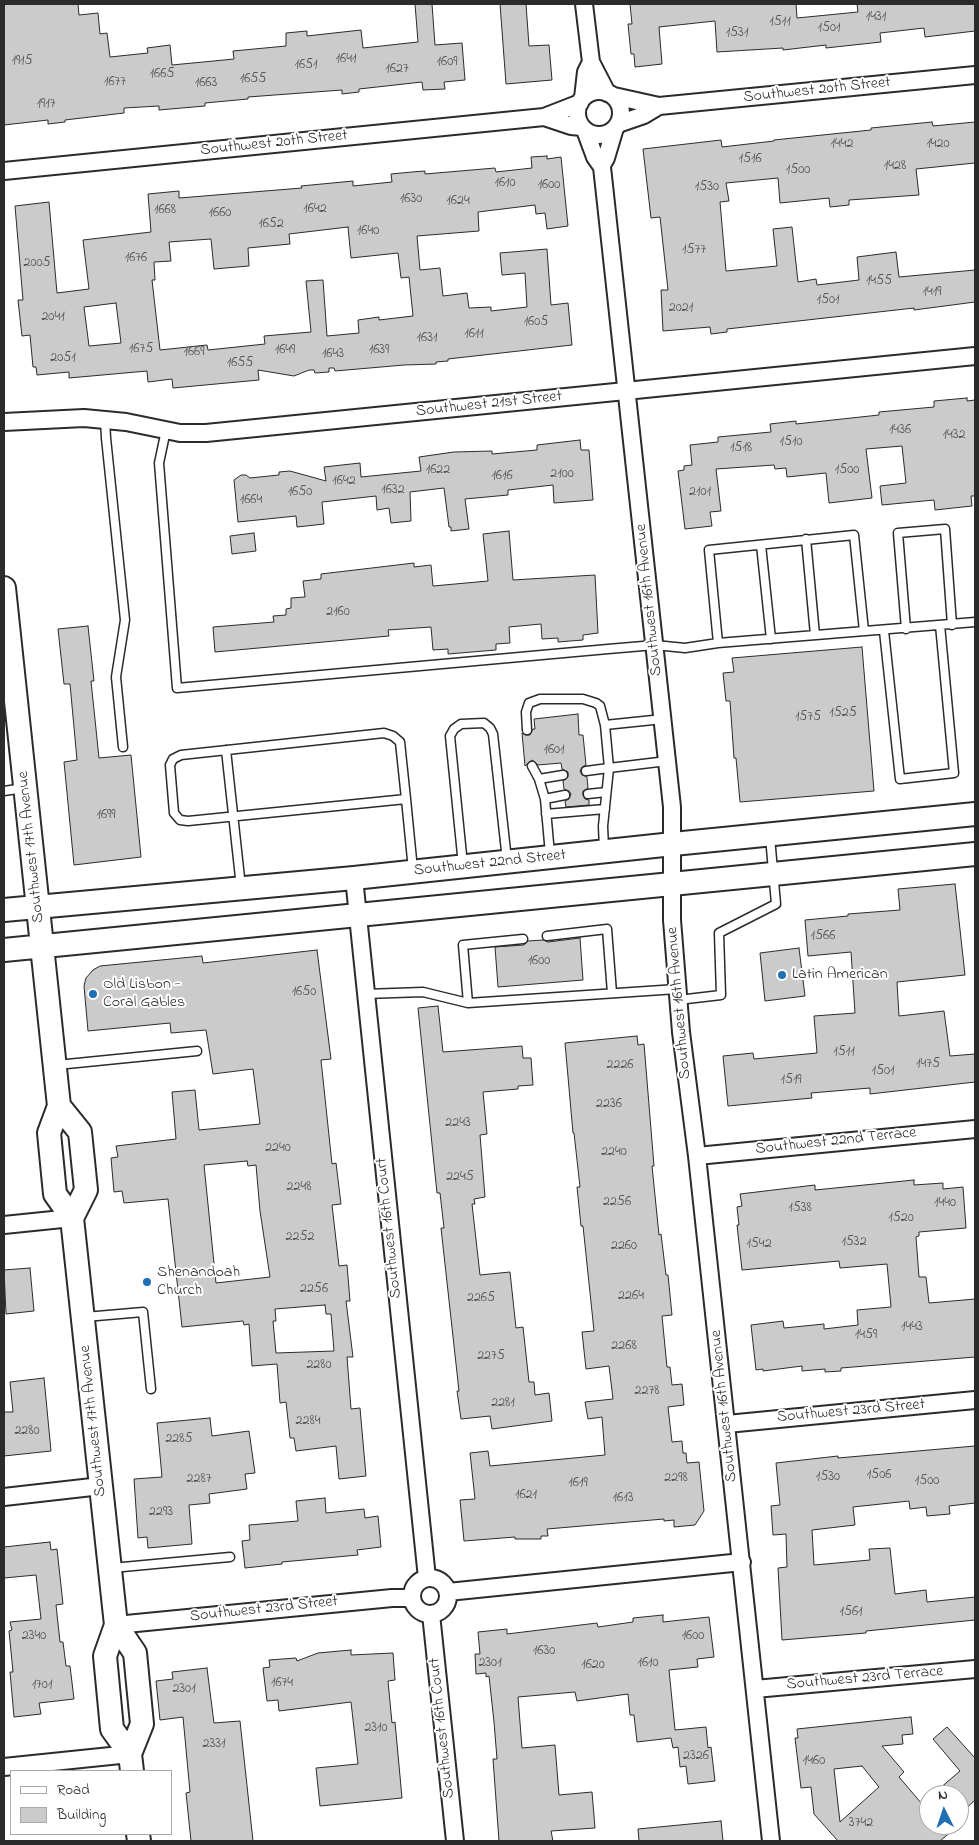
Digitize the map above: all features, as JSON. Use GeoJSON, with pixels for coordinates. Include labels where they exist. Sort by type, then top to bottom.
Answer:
{"type":"FeatureCollection","features":[{"type":"Feature","properties":{"kind":"main road","name":"Southwest 17th Avenue"},"geometry":{"type":"LineString","coordinates":[[4,588],[8,675],[26,788],[59,1106],[49,1133],[55,1194],[72,1218],[116,1625],[105,1656],[111,1720],[112,1728],[131,1762]]}},
{"type":"Feature","properties":{"kind":"main road","name":"Southwest 22nd Street"},"geometry":{"type":"LineString","coordinates":[[4,910],[354,878],[975,814]]}},
{"type":"Feature","properties":{"kind":"main road"},"geometry":{"type":"LineString","coordinates":[[4,950],[975,854]]}},
{"type":"Feature","properties":{"kind":"main road"},"geometry":{"type":"LineString","coordinates":[[59,1106],[80,1132],[86,1190],[72,1218]]}},
{"type":"Feature","properties":{"kind":"main road","name":"Southwest 17th Avenue"},"geometry":{"type":"LineString","coordinates":[[116,1625],[135,1653],[142,1724],[131,1762]]}},
{"type":"Feature","properties":{"kind":"street"},"geometry":{"type":"LineString","coordinates":[[584,4],[591,62],[621,109],[617,126],[608,133],[600,135],[592,134],[584,128],[578,119],[577,111],[586,72],[591,62]]}},
{"type":"Feature","properties":{"kind":"street","name":"Southwest 20th Street"},"geometry":{"type":"LineString","coordinates":[[610,94],[659,106],[975,75]]}},
{"type":"Feature","properties":{"kind":"street"},"geometry":{"type":"LineString","coordinates":[[581,100],[590,93],[599,91],[610,94]]}},
{"type":"Feature","properties":{"kind":"street","name":"Southwest 20th Street"},"geometry":{"type":"LineString","coordinates":[[4,171],[544,117],[581,100]]}},
{"type":"Feature","properties":{"kind":"street","name":"Southwest 20th Street"},"geometry":{"type":"LineString","coordinates":[[617,126],[644,115],[659,106]]}},
{"type":"Feature","properties":{"kind":"street","name":"Southwest 20th Street"},"geometry":{"type":"LineString","coordinates":[[544,117],[584,128]]}},
{"type":"Feature","properties":{"kind":"street","name":"Southwest 16th Avenue"},"geometry":{"type":"LineString","coordinates":[[602,165],[617,126]]}},
{"type":"Feature","properties":{"kind":"street","name":"Southwest 16th Avenue"},"geometry":{"type":"LineString","coordinates":[[584,128],[595,157],[602,165],[655,645],[672,807],[672,920],[678,994],[727,1424],[771,1841]]}},
{"type":"Feature","properties":{"kind":"street","name":"Southwest 21st Street"},"geometry":{"type":"LineString","coordinates":[[4,422],[77,418],[126,422],[166,430],[206,433],[975,356]]}},
{"type":"Feature","properties":{"kind":"street","name":"Southwest 16th Court"},"geometry":{"type":"LineString","coordinates":[[354,878],[427,1578]]}},
{"type":"Feature","properties":{"kind":"street","name":"Southwest 22nd Terrace"},"geometry":{"type":"LineString","coordinates":[[697,1156],[975,1129]]}},
{"type":"Feature","properties":{"kind":"street"},"geometry":{"type":"LineString","coordinates":[[4,1225],[72,1218]]}},
{"type":"Feature","properties":{"kind":"street","name":"Southwest 23rd Street"},"geometry":{"type":"LineString","coordinates":[[727,1424],[975,1400]]}},
{"type":"Feature","properties":{"kind":"street"},"geometry":{"type":"LineString","coordinates":[[4,1497],[102,1486]]}},
{"type":"Feature","properties":{"kind":"street"},"geometry":{"type":"LineString","coordinates":[[448,1592],[742,1562]]}},
{"type":"Feature","properties":{"kind":"street"},"geometry":{"type":"LineString","coordinates":[[427,1578],[438,1580],[446,1587],[448,1592],[444,1607],[431,1614],[417,1608],[412,1598],[412,1593],[418,1583],[427,1578]]}},
{"type":"Feature","properties":{"kind":"street","name":"Southwest 23rd Street"},"geometry":{"type":"LineString","coordinates":[[116,1625],[392,1598],[412,1598]]}},
{"type":"Feature","properties":{"kind":"street","name":"Southwest 16th Court"},"geometry":{"type":"LineString","coordinates":[[431,1614],[455,1841]]}},
{"type":"Feature","properties":{"kind":"street","name":"Southwest 23rd Terrace"},"geometry":{"type":"LineString","coordinates":[[755,1689],[975,1669]]}},
{"type":"Feature","properties":{"kind":"street"},"geometry":{"type":"LineString","coordinates":[[4,1767],[131,1762]]}},
{"type":"Feature","properties":{"kind":"lane"},"geometry":{"type":"LineString","coordinates":[[106,420],[106,438],[125,620],[116,677],[123,747]]}},
{"type":"Feature","properties":{"kind":"lane"},"geometry":{"type":"LineString","coordinates":[[166,430],[159,463],[177,688],[655,645],[685,648],[718,643],[884,631],[975,622]]}},
{"type":"Feature","properties":{"kind":"lane"},"geometry":{"type":"LineString","coordinates":[[906,628],[898,533],[945,529],[952,625]]}},
{"type":"Feature","properties":{"kind":"lane"},"geometry":{"type":"LineString","coordinates":[[718,643],[709,550],[854,535],[864,632]]}},
{"type":"Feature","properties":{"kind":"lane"},"geometry":{"type":"LineString","coordinates":[[806,539],[815,635]]}},
{"type":"Feature","properties":{"kind":"lane"},"geometry":{"type":"LineString","coordinates":[[760,545],[771,639]]}},
{"type":"Feature","properties":{"kind":"lane"},"geometry":{"type":"LineString","coordinates":[[884,631],[900,779],[954,773],[940,626]]}},
{"type":"Feature","properties":{"kind":"lane"},"geometry":{"type":"LineString","coordinates":[[527,730],[526,712],[529,703],[540,699],[583,699],[600,706],[605,725],[609,768],[603,826],[604,851]]}},
{"type":"Feature","properties":{"kind":"lane"},"geometry":{"type":"LineString","coordinates":[[605,725],[663,719]]}},
{"type":"Feature","properties":{"kind":"lane"},"geometry":{"type":"LineString","coordinates":[[464,866],[450,736],[454,729],[461,724],[474,722],[484,723],[493,734],[507,862]]}},
{"type":"Feature","properties":{"kind":"lane"},"geometry":{"type":"LineString","coordinates":[[406,799],[233,818],[180,820],[174,813],[170,765],[173,759],[180,755],[384,733],[393,736],[400,742],[406,799],[413,872]]}},
{"type":"Feature","properties":{"kind":"lane"},"geometry":{"type":"LineString","coordinates":[[226,750],[242,889]]}},
{"type":"Feature","properties":{"kind":"lane"},"geometry":{"type":"LineString","coordinates":[[586,771],[667,761]]}},
{"type":"Feature","properties":{"kind":"lane"},"geometry":{"type":"LineString","coordinates":[[532,766],[539,779],[544,799],[550,857]]}},
{"type":"Feature","properties":{"kind":"lane"},"geometry":{"type":"LineString","coordinates":[[539,779],[562,775]]}},
{"type":"Feature","properties":{"kind":"lane"},"geometry":{"type":"LineString","coordinates":[[4,791],[26,788]]}},
{"type":"Feature","properties":{"kind":"lane"},"geometry":{"type":"LineString","coordinates":[[588,794],[606,792]]}},
{"type":"Feature","properties":{"kind":"lane"},"geometry":{"type":"LineString","coordinates":[[544,799],[565,796]]}},
{"type":"Feature","properties":{"kind":"lane"},"geometry":{"type":"LineString","coordinates":[[546,814],[605,809]]}},
{"type":"Feature","properties":{"kind":"lane"},"geometry":{"type":"LineString","coordinates":[[365,994],[423,992],[468,1003],[612,993],[721,995],[720,933],[776,904],[770,834]]}},
{"type":"Feature","properties":{"kind":"lane"},"geometry":{"type":"LineString","coordinates":[[547,936],[607,929],[612,993]]}},
{"type":"Feature","properties":{"kind":"lane"},"geometry":{"type":"LineString","coordinates":[[468,1003],[463,945],[523,939]]}},
{"type":"Feature","properties":{"kind":"lane"},"geometry":{"type":"LineString","coordinates":[[55,1065],[197,1051]]}},
{"type":"Feature","properties":{"kind":"lane"},"geometry":{"type":"LineString","coordinates":[[83,1317],[143,1312],[151,1389]]}},
{"type":"Feature","properties":{"kind":"lane"},"geometry":{"type":"LineString","coordinates":[[110,1568],[230,1557]]}},
{"type":"Feature","properties":{"kind":"building"},"geometry":{"type":"Polygon","coordinates":[[[4,4],[78,4],[79,15],[98,13],[100,34],[107,33],[110,57],[148,53],[147,48],[170,45],[172,65],[234,59],[233,51],[286,46],[286,33],[307,31],[307,36],[361,30],[363,48],[418,42],[415,4],[432,4],[435,45],[462,43],[465,80],[444,82],[445,89],[423,90],[422,82],[359,89],[359,92],[342,94],[342,90],[248,97],[248,99],[205,103],[205,106],[159,110],[159,106],[124,108],[124,113],[65,120],[65,122],[48,124],[48,120],[4,125],[4,4]]]}},
{"type":"Feature","properties":{"kind":"building"},"geometry":{"type":"Polygon","coordinates":[[[500,4],[526,4],[529,46],[549,45],[552,80],[506,84],[500,4]]]}},
{"type":"Feature","properties":{"kind":"building"},"geometry":{"type":"Polygon","coordinates":[[[630,4],[796,4],[797,18],[858,12],[857,4],[975,4],[975,31],[925,37],[924,28],[880,33],[881,42],[826,48],[826,45],[783,50],[783,48],[717,52],[715,21],[659,27],[662,64],[635,67],[634,54],[631,54],[628,24],[632,24],[630,4]]]}},
{"type":"Feature","properties":{"kind":"building"},"geometry":{"type":"Polygon","coordinates":[[[932,122],[933,126],[975,122],[975,163],[916,169],[919,195],[849,200],[849,205],[830,207],[829,198],[780,203],[778,178],[726,183],[729,201],[720,202],[726,271],[777,266],[773,229],[792,227],[798,282],[816,279],[817,285],[859,280],[857,257],[896,252],[899,277],[975,270],[975,302],[727,329],[727,332],[711,334],[710,327],[663,331],[661,290],[668,290],[660,217],[651,218],[643,149],[721,140],[722,147],[932,122]]]}},
{"type":"Feature","properties":{"kind":"building"},"geometry":{"type":"Polygon","coordinates":[[[547,156],[547,159],[561,157],[568,226],[547,229],[545,213],[536,214],[535,205],[478,212],[479,231],[417,236],[420,270],[440,268],[443,296],[467,293],[469,308],[491,307],[491,311],[527,307],[525,273],[502,275],[500,253],[547,249],[551,305],[568,303],[572,345],[448,359],[448,361],[436,362],[436,364],[335,371],[334,368],[329,368],[329,372],[315,373],[314,370],[309,370],[294,376],[258,370],[259,380],[173,388],[172,379],[148,382],[147,371],[69,378],[69,372],[37,375],[36,367],[33,367],[30,335],[22,336],[18,300],[23,300],[15,206],[49,202],[57,293],[89,289],[83,240],[151,232],[148,194],[179,191],[179,198],[302,188],[301,186],[353,181],[353,186],[392,182],[391,174],[425,171],[425,174],[495,168],[496,172],[532,168],[531,157],[547,156]],[[348,227],[289,234],[290,244],[248,248],[249,266],[214,269],[211,239],[169,242],[171,261],[154,262],[155,280],[152,280],[160,350],[207,345],[208,350],[265,344],[264,336],[311,332],[306,281],[323,280],[327,336],[359,333],[358,320],[379,317],[379,320],[413,316],[409,277],[401,278],[398,253],[351,258],[348,227]],[[116,303],[84,307],[89,346],[121,343],[116,303]]]}},
{"type":"Feature","properties":{"kind":"building"},"geometry":{"type":"Polygon","coordinates":[[[967,398],[967,401],[975,400],[975,496],[971,496],[972,506],[935,510],[934,500],[882,505],[880,486],[906,483],[902,446],[866,449],[872,498],[829,503],[826,473],[787,477],[786,468],[775,469],[774,465],[716,469],[721,511],[710,512],[712,526],[685,529],[678,471],[684,470],[684,466],[692,465],[690,445],[718,442],[718,437],[771,432],[770,424],[796,421],[796,424],[879,415],[879,412],[934,407],[934,401],[967,398]]]}},
{"type":"Feature","properties":{"kind":"building"},"geometry":{"type":"Polygon","coordinates":[[[580,440],[581,450],[589,450],[593,500],[554,503],[553,485],[508,490],[508,495],[465,499],[469,529],[451,531],[444,488],[410,492],[411,521],[391,523],[389,508],[377,510],[376,496],[322,502],[324,524],[297,527],[296,516],[238,522],[234,480],[241,475],[246,475],[250,478],[279,475],[279,472],[290,471],[326,481],[324,467],[360,463],[361,477],[421,471],[419,457],[454,452],[492,451],[492,454],[537,450],[537,445],[580,440]]]}},
{"type":"Feature","properties":{"kind":"building"},"geometry":{"type":"Polygon","coordinates":[[[509,531],[513,580],[595,575],[598,633],[583,635],[583,640],[558,642],[558,638],[542,639],[541,624],[509,627],[510,643],[496,644],[496,650],[448,654],[448,649],[433,650],[431,627],[388,630],[389,636],[215,652],[213,627],[274,622],[273,616],[286,615],[286,609],[291,608],[291,598],[305,597],[303,581],[321,579],[321,574],[414,563],[414,567],[431,565],[433,586],[488,581],[483,534],[509,531]]]}},
{"type":"Feature","properties":{"kind":"building"},"geometry":{"type":"Polygon","coordinates":[[[254,533],[256,551],[232,554],[230,536],[254,533]]]}},
{"type":"Feature","properties":{"kind":"building"},"geometry":{"type":"Polygon","coordinates":[[[88,626],[94,681],[91,681],[99,758],[131,755],[141,857],[74,865],[64,762],[77,760],[70,684],[64,684],[58,629],[88,626]]]}},
{"type":"Feature","properties":{"kind":"building"},"geometry":{"type":"Polygon","coordinates":[[[862,647],[874,791],[740,802],[736,758],[734,758],[730,701],[726,701],[723,673],[734,672],[732,658],[862,647]]]}},
{"type":"Feature","properties":{"kind":"building"},"geometry":{"type":"Polygon","coordinates":[[[578,714],[579,735],[583,735],[586,765],[580,771],[582,775],[587,777],[588,788],[583,791],[583,795],[585,799],[589,800],[589,805],[566,807],[565,801],[569,799],[571,794],[564,789],[563,781],[568,777],[568,772],[562,769],[561,763],[538,765],[532,760],[525,766],[522,733],[530,735],[533,729],[535,729],[534,719],[578,714]]]}},
{"type":"Feature","properties":{"kind":"building"},"geometry":{"type":"Polygon","coordinates":[[[955,884],[965,975],[897,982],[899,1016],[944,1011],[950,1056],[975,1054],[975,1082],[870,1094],[870,1088],[811,1093],[812,1098],[728,1106],[723,1056],[753,1053],[754,1059],[817,1053],[814,1016],[855,1013],[851,952],[808,956],[805,920],[900,910],[898,889],[955,884]]]}},
{"type":"Feature","properties":{"kind":"building"},"geometry":{"type":"Polygon","coordinates":[[[580,938],[583,980],[498,987],[495,947],[524,945],[528,941],[543,940],[548,942],[580,938]]]}},
{"type":"Feature","properties":{"kind":"building"},"geometry":{"type":"Polygon","coordinates":[[[799,948],[805,996],[765,1001],[760,953],[799,948]]]}},
{"type":"Feature","properties":{"kind":"building"},"geometry":{"type":"Polygon","coordinates":[[[317,950],[331,1059],[321,1060],[332,1164],[336,1163],[341,1204],[332,1205],[339,1266],[347,1265],[350,1301],[346,1301],[353,1357],[347,1357],[351,1409],[360,1408],[366,1476],[339,1479],[336,1446],[296,1451],[294,1438],[290,1438],[286,1402],[280,1403],[277,1364],[252,1366],[249,1324],[244,1325],[243,1321],[182,1327],[168,1199],[124,1203],[122,1191],[114,1192],[111,1158],[118,1157],[116,1146],[176,1139],[172,1092],[195,1090],[199,1130],[260,1124],[253,1069],[213,1074],[206,1030],[171,1033],[170,1023],[88,1031],[84,986],[86,978],[93,970],[100,966],[202,956],[203,963],[317,950]],[[247,1161],[204,1165],[216,1283],[270,1277],[260,1211],[256,1165],[248,1166],[247,1161]],[[325,1305],[275,1309],[276,1321],[273,1321],[276,1353],[334,1351],[331,1314],[326,1314],[325,1305]]]}},
{"type":"Feature","properties":{"kind":"building"},"geometry":{"type":"Polygon","coordinates":[[[438,1006],[443,1052],[522,1046],[523,1058],[531,1058],[533,1085],[518,1086],[518,1089],[483,1092],[487,1134],[480,1135],[485,1197],[474,1199],[475,1204],[472,1204],[480,1275],[510,1272],[516,1328],[523,1327],[529,1382],[534,1382],[535,1395],[549,1393],[552,1421],[492,1429],[490,1416],[461,1419],[441,1228],[444,1228],[440,1193],[437,1193],[418,1008],[438,1006]]]}},
{"type":"Feature","properties":{"kind":"building"},"geometry":{"type":"Polygon","coordinates":[[[637,1036],[638,1045],[644,1044],[654,1166],[652,1166],[659,1235],[661,1234],[666,1275],[668,1275],[672,1315],[662,1316],[667,1367],[670,1367],[672,1385],[682,1384],[684,1405],[668,1407],[672,1442],[682,1441],[683,1453],[686,1453],[687,1463],[699,1462],[704,1511],[695,1525],[674,1527],[674,1520],[664,1521],[664,1519],[547,1529],[548,1536],[541,1536],[541,1539],[515,1539],[515,1537],[464,1541],[460,1500],[475,1499],[470,1453],[488,1451],[490,1466],[605,1455],[602,1417],[588,1419],[585,1402],[613,1399],[609,1366],[586,1369],[582,1332],[594,1331],[577,1187],[580,1187],[565,1043],[637,1036]]]}},
{"type":"Feature","properties":{"kind":"building"},"geometry":{"type":"Polygon","coordinates":[[[914,1180],[914,1185],[943,1183],[943,1189],[963,1187],[966,1228],[919,1232],[919,1236],[916,1237],[919,1277],[926,1277],[929,1303],[975,1299],[975,1357],[841,1368],[841,1371],[825,1372],[825,1369],[802,1371],[802,1366],[763,1371],[763,1369],[756,1370],[751,1325],[783,1321],[784,1328],[824,1324],[824,1329],[858,1325],[857,1310],[891,1307],[887,1264],[840,1268],[839,1261],[742,1270],[737,1225],[739,1225],[737,1207],[742,1206],[740,1194],[815,1185],[815,1190],[914,1180]]]}},
{"type":"Feature","properties":{"kind":"building"},"geometry":{"type":"Polygon","coordinates":[[[30,1268],[34,1311],[6,1314],[4,1270],[30,1268]]]}},
{"type":"Feature","properties":{"kind":"building"},"geometry":{"type":"Polygon","coordinates":[[[44,1378],[51,1451],[4,1456],[4,1412],[13,1412],[10,1382],[44,1378]]]}},
{"type":"Feature","properties":{"kind":"building"},"geometry":{"type":"Polygon","coordinates":[[[210,1418],[212,1436],[249,1431],[255,1473],[245,1474],[247,1489],[209,1494],[210,1503],[189,1505],[192,1544],[148,1548],[147,1537],[138,1538],[134,1479],[162,1477],[157,1423],[210,1418]]]}},
{"type":"Feature","properties":{"kind":"building"},"geometry":{"type":"Polygon","coordinates":[[[975,1446],[975,1503],[949,1506],[950,1514],[927,1516],[926,1507],[910,1509],[909,1501],[853,1507],[855,1525],[812,1530],[814,1565],[870,1560],[869,1549],[890,1548],[895,1594],[926,1590],[927,1602],[975,1597],[975,1620],[866,1631],[866,1633],[782,1640],[778,1568],[787,1567],[786,1534],[773,1535],[771,1506],[780,1505],[776,1463],[838,1456],[838,1458],[975,1446]]]}},
{"type":"Feature","properties":{"kind":"building"},"geometry":{"type":"Polygon","coordinates":[[[325,1498],[326,1513],[364,1509],[365,1518],[378,1516],[381,1547],[357,1550],[358,1555],[282,1562],[282,1564],[245,1568],[242,1541],[250,1540],[249,1525],[298,1521],[296,1501],[325,1498]]]}},
{"type":"Feature","properties":{"kind":"building"},"geometry":{"type":"Polygon","coordinates":[[[50,1542],[51,1550],[57,1549],[63,1604],[56,1605],[60,1642],[63,1642],[66,1666],[70,1666],[74,1699],[39,1703],[41,1714],[14,1717],[10,1672],[13,1672],[9,1631],[12,1630],[10,1622],[41,1619],[36,1575],[4,1578],[4,1547],[50,1542]]]}},
{"type":"Feature","properties":{"kind":"building"},"geometry":{"type":"Polygon","coordinates":[[[663,1615],[663,1622],[709,1617],[714,1657],[697,1659],[698,1667],[669,1670],[675,1730],[706,1727],[708,1748],[711,1747],[715,1781],[688,1784],[686,1766],[680,1767],[678,1747],[673,1748],[671,1738],[637,1742],[634,1715],[630,1715],[628,1694],[577,1701],[575,1692],[518,1697],[522,1748],[555,1745],[559,1795],[592,1792],[595,1828],[551,1831],[553,1841],[499,1841],[493,1759],[497,1759],[494,1722],[489,1676],[486,1677],[486,1673],[476,1674],[475,1654],[480,1654],[478,1632],[507,1629],[507,1634],[597,1623],[598,1627],[633,1622],[633,1618],[663,1615]]]}},
{"type":"Feature","properties":{"kind":"building"},"geometry":{"type":"Polygon","coordinates":[[[351,1650],[351,1655],[393,1653],[395,1680],[388,1681],[392,1723],[395,1722],[402,1798],[320,1806],[316,1768],[358,1764],[351,1702],[279,1711],[278,1700],[267,1701],[263,1668],[270,1667],[269,1660],[296,1658],[297,1661],[318,1653],[351,1650]]]}},
{"type":"Feature","properties":{"kind":"building"},"geometry":{"type":"Polygon","coordinates":[[[207,1668],[214,1723],[240,1721],[253,1841],[191,1841],[186,1793],[190,1792],[183,1717],[160,1720],[156,1681],[173,1679],[172,1672],[207,1668]]]}},
{"type":"Feature","properties":{"kind":"building"},"geometry":{"type":"Polygon","coordinates":[[[911,1717],[913,1734],[902,1735],[903,1744],[882,1746],[904,1772],[899,1777],[919,1800],[919,1835],[947,1835],[940,1841],[838,1841],[814,1814],[811,1787],[801,1788],[795,1738],[798,1738],[797,1729],[911,1717]],[[862,1766],[834,1769],[840,1822],[879,1787],[862,1766]]]}},
{"type":"Feature","properties":{"kind":"building"},"geometry":{"type":"Polygon","coordinates":[[[947,1727],[975,1758],[975,1800],[969,1806],[969,1785],[944,1785],[960,1771],[933,1739],[947,1727]]]}},
{"type":"Feature","properties":{"kind":"building"},"geometry":{"type":"Polygon","coordinates":[[[721,1821],[723,1841],[639,1841],[638,1829],[721,1821]]]}},
{"type":"Feature","properties":{"kind":"place","name":"Latin American"},"geometry":{"type":"Point","coordinates":[782,975]}},
{"type":"Feature","properties":{"kind":"place","name":"Old Lisbon - Coral Gables"},"geometry":{"type":"Point","coordinates":[93,994]}},
{"type":"Feature","properties":{"kind":"place","name":"Shenandoah Church"},"geometry":{"type":"Point","coordinates":[147,1282]}}]}
